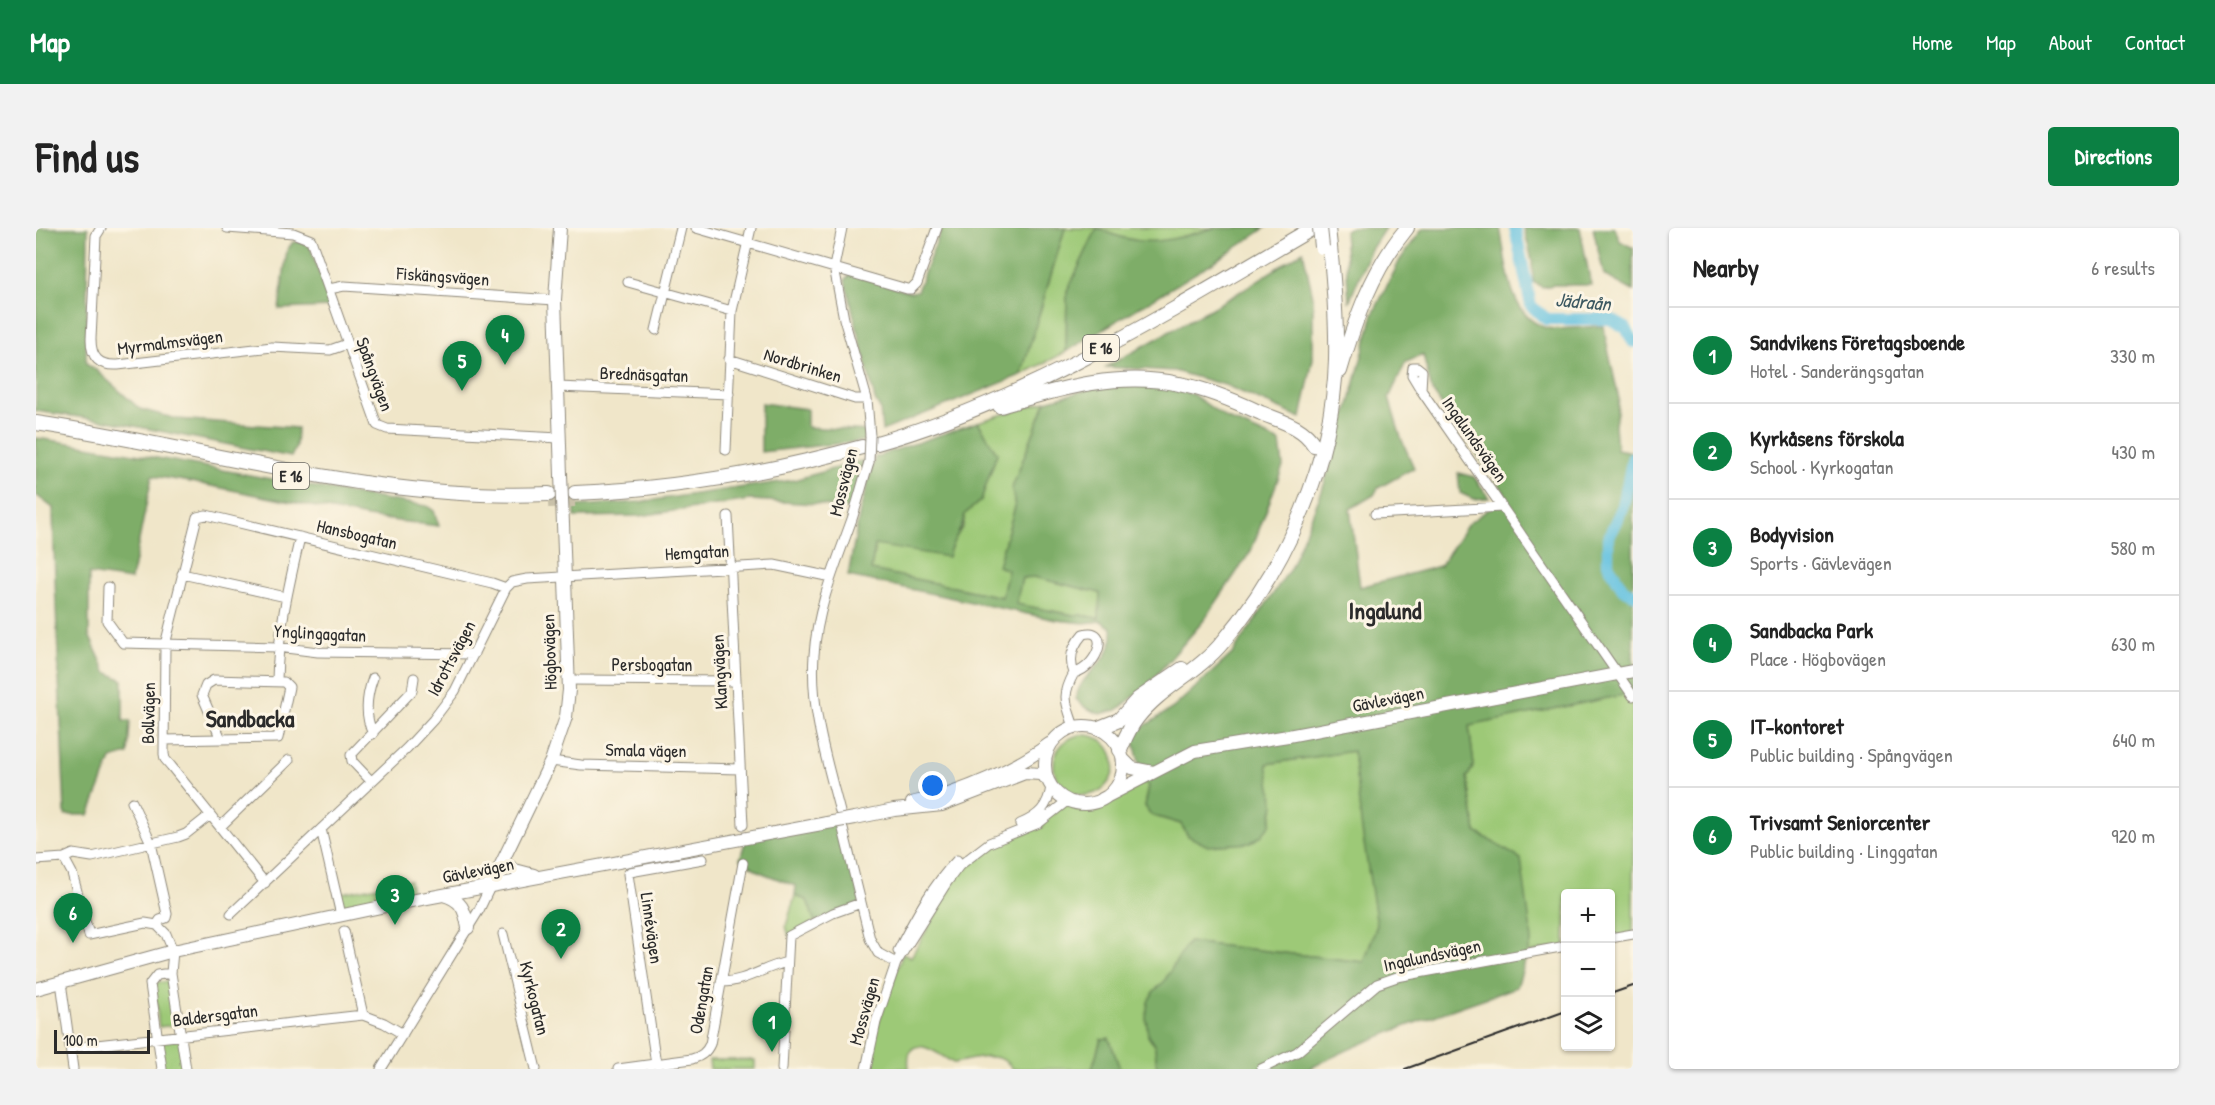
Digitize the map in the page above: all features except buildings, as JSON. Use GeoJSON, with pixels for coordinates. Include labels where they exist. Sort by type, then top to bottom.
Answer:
{"type":"FeatureCollection","features":[{"type":"Feature","properties":{"kind":"highway","name":"E 16"},"geometry":{"type":"LineString","coordinates":[[869,449],[998,400],[1061,370],[1313,228]]}},
{"type":"Feature","properties":{"kind":"highway"},"geometry":{"type":"LineString","coordinates":[[1121,755],[1129,730],[1143,711],[1206,660],[1223,642],[1255,598],[1291,535],[1311,485],[1324,440],[1336,362],[1336,332],[1326,245],[1320,228]]}},
{"type":"Feature","properties":{"kind":"highway","name":"E 16"},"geometry":{"type":"LineString","coordinates":[[575,496],[710,481],[869,449],[1000,406],[1121,345],[1327,228]]}},
{"type":"Feature","properties":{"kind":"highway"},"geometry":{"type":"LineString","coordinates":[[1100,728],[1119,720],[1138,699],[1184,668],[1199,654],[1248,595],[1283,532],[1302,485],[1320,424],[1327,366],[1327,228]]}},
{"type":"Feature","properties":{"kind":"highway"},"geometry":{"type":"LineString","coordinates":[[1332,399],[1363,302],[1386,256],[1407,228]]}},
{"type":"Feature","properties":{"kind":"highway"},"geometry":{"type":"LineString","coordinates":[[1000,406],[1104,380],[1128,378],[1163,381],[1215,394],[1293,426],[1307,434],[1314,445]]}},
{"type":"Feature","properties":{"kind":"highway","name":"E 16"},"geometry":{"type":"LineString","coordinates":[[36,423],[380,485],[548,497],[513,502],[447,499],[380,491],[36,430]]}},
{"type":"Feature","properties":{"kind":"main road","name":"Högbovägen"},"geometry":{"type":"LineString","coordinates":[[491,885],[551,761],[566,717],[568,681],[555,300],[560,228]]}},
{"type":"Feature","properties":{"kind":"main road","name":"Gävlevägen"},"geometry":{"type":"LineString","coordinates":[[1102,799],[1195,751],[1288,736],[1633,671]]}},
{"type":"Feature","properties":{"kind":"main road"},"geometry":{"type":"LineString","coordinates":[[1121,755],[1122,771],[1118,784],[1102,799],[1083,804],[1067,801],[1048,782],[1044,766],[1045,756],[1051,742],[1061,733],[1082,726],[1100,728],[1113,737],[1121,755],[1132,768],[1153,772]]}},
{"type":"Feature","properties":{"kind":"main road","name":"Gävlevägen"},"geometry":{"type":"LineString","coordinates":[[894,810],[976,783],[1036,754],[1051,742]]}},
{"type":"Feature","properties":{"kind":"main road","name":"Gävlevägen"},"geometry":{"type":"LineString","coordinates":[[36,989],[172,951],[341,915],[894,810],[942,805],[1025,773],[1040,774],[1048,782]]}},
{"type":"Feature","properties":{"kind":"main road"},"geometry":{"type":"LineString","coordinates":[[503,862],[514,870],[539,876]]}},
{"type":"Feature","properties":{"kind":"main road"},"geometry":{"type":"LineString","coordinates":[[442,895],[455,899],[463,906],[468,928]]}},
{"type":"Feature","properties":{"kind":"street","name":"Myrmalmsvägen"},"geometry":{"type":"LineString","coordinates":[[101,228],[96,236],[91,348],[98,361],[104,364],[118,365],[272,347],[330,350],[347,344]]}},
{"type":"Feature","properties":{"kind":"street","name":"Spångvägen"},"geometry":{"type":"LineString","coordinates":[[227,228],[283,232],[307,237],[314,245],[374,420],[381,427],[560,438]]}},
{"type":"Feature","properties":{"kind":"street"},"geometry":{"type":"LineString","coordinates":[[657,330],[681,228]]}},
{"type":"Feature","properties":{"kind":"street"},"geometry":{"type":"LineString","coordinates":[[696,228],[911,289],[917,283],[937,228]]}},
{"type":"Feature","properties":{"kind":"street"},"geometry":{"type":"LineString","coordinates":[[726,450],[732,311],[751,228]]}},
{"type":"Feature","properties":{"kind":"street"},"geometry":{"type":"LineString","coordinates":[[834,267],[842,228]]}},
{"type":"Feature","properties":{"kind":"street","name":"Mossvägen"},"geometry":{"type":"LineString","coordinates":[[834,267],[844,319],[867,399],[869,449],[852,518],[831,577],[816,638],[813,675],[820,737],[840,813]]}},
{"type":"Feature","properties":{"kind":"street"},"geometry":{"type":"LineString","coordinates":[[628,282],[732,311]]}},
{"type":"Feature","properties":{"kind":"street","name":"Fiskängsvägen"},"geometry":{"type":"LineString","coordinates":[[329,289],[344,286],[555,300]]}},
{"type":"Feature","properties":{"kind":"street","name":"Nordbrinken"},"geometry":{"type":"LineString","coordinates":[[729,359],[855,399],[867,399]]}},
{"type":"Feature","properties":{"kind":"street","name":"Brednäsgatan"},"geometry":{"type":"LineString","coordinates":[[558,387],[729,394]]}},
{"type":"Feature","properties":{"kind":"street","name":"Ingalundsvägen"},"geometry":{"type":"LineString","coordinates":[[1421,390],[1633,696]]}},
{"type":"Feature","properties":{"kind":"street","name":"Ingalundsvägen"},"geometry":{"type":"LineString","coordinates":[[1375,514],[1502,507]]}},
{"type":"Feature","properties":{"kind":"street","name":"Hansbogatan"},"geometry":{"type":"LineString","coordinates":[[201,515],[506,588]]}},
{"type":"Feature","properties":{"kind":"street","name":"Bollvägen"},"geometry":{"type":"LineString","coordinates":[[201,515],[195,521],[165,645],[165,759],[265,883]]}},
{"type":"Feature","properties":{"kind":"street","name":"Klangvägen"},"geometry":{"type":"LineString","coordinates":[[728,516],[743,825]]}},
{"type":"Feature","properties":{"kind":"street"},"geometry":{"type":"LineString","coordinates":[[277,680],[278,647],[286,597],[300,537]]}},
{"type":"Feature","properties":{"kind":"street","name":"Hemgatan"},"geometry":{"type":"LineString","coordinates":[[565,576],[774,565],[831,577]]}},
{"type":"Feature","properties":{"kind":"street"},"geometry":{"type":"LineString","coordinates":[[182,574],[286,597]]}},
{"type":"Feature","properties":{"kind":"street"},"geometry":{"type":"LineString","coordinates":[[506,588],[517,580],[565,576]]}},
{"type":"Feature","properties":{"kind":"street","name":"Ynglingagatan"},"geometry":{"type":"LineString","coordinates":[[108,587],[107,621],[121,641],[165,645],[278,647],[318,652],[474,654]]}},
{"type":"Feature","properties":{"kind":"street","name":"Idrottsvägen"},"geometry":{"type":"LineString","coordinates":[[231,914],[433,720],[455,690],[506,588]]}},
{"type":"Feature","properties":{"kind":"street"},"geometry":{"type":"LineString","coordinates":[[1074,673],[1067,686],[1065,698],[1074,727]]}},
{"type":"Feature","properties":{"kind":"street"},"geometry":{"type":"LineString","coordinates":[[373,678],[367,701],[368,722],[373,734]]}},
{"type":"Feature","properties":{"kind":"street","name":"Idrottsvägen"},"geometry":{"type":"LineString","coordinates":[[371,781],[351,758],[353,752],[373,734],[412,691],[414,678]]}},
{"type":"Feature","properties":{"kind":"street"},"geometry":{"type":"LineString","coordinates":[[164,740],[221,739],[278,738],[289,687],[277,680],[214,681],[206,685],[202,694],[221,739]]}},
{"type":"Feature","properties":{"kind":"street","name":"Persbogatan"},"geometry":{"type":"LineString","coordinates":[[568,681],[736,681]]}},
{"type":"Feature","properties":{"kind":"street"},"geometry":{"type":"LineString","coordinates":[[220,827],[289,760]]}},
{"type":"Feature","properties":{"kind":"street","name":"Smala vägen"},"geometry":{"type":"LineString","coordinates":[[551,761],[581,765],[740,769]]}},
{"type":"Feature","properties":{"kind":"street","name":"Mossvägen"},"geometry":{"type":"LineString","coordinates":[[866,1069],[876,1022],[896,963],[896,955],[908,931],[947,871],[963,854],[976,844],[1011,830],[1039,815],[1045,807],[1048,782]]}},
{"type":"Feature","properties":{"kind":"street","name":"Mossvägen"},"geometry":{"type":"LineString","coordinates":[[1011,830],[1039,823],[1067,801]]}},
{"type":"Feature","properties":{"kind":"street"},"geometry":{"type":"LineString","coordinates":[[132,802],[151,843],[166,914],[166,918],[159,921],[157,925]]}},
{"type":"Feature","properties":{"kind":"street"},"geometry":{"type":"LineString","coordinates":[[36,860],[64,858],[73,854],[92,856],[186,834],[210,815]]}},
{"type":"Feature","properties":{"kind":"street","name":"Mossvägen"},"geometry":{"type":"LineString","coordinates":[[842,825],[873,947],[896,963]]}},
{"type":"Feature","properties":{"kind":"street"},"geometry":{"type":"LineString","coordinates":[[321,829],[341,915]]}},
{"type":"Feature","properties":{"kind":"street"},"geometry":{"type":"LineString","coordinates":[[64,858],[72,873],[89,935],[145,923],[157,925],[166,934],[172,951],[171,973],[186,1069]]}},
{"type":"Feature","properties":{"kind":"street","name":"Linnévägen"},"geometry":{"type":"LineString","coordinates":[[656,1064],[628,874],[703,859]]}},
{"type":"Feature","properties":{"kind":"street","name":"Odengatan"},"geometry":{"type":"LineString","coordinates":[[618,1069],[698,1057],[707,1050],[722,982],[743,863]]}},
{"type":"Feature","properties":{"kind":"street","name":"Högbovägen"},"geometry":{"type":"LineString","coordinates":[[381,1069],[468,928],[491,885]]}},
{"type":"Feature","properties":{"kind":"street"},"geometry":{"type":"LineString","coordinates":[[782,1069],[790,935],[833,913],[861,903]]}},
{"type":"Feature","properties":{"kind":"street"},"geometry":{"type":"LineString","coordinates":[[344,930],[363,1015],[403,1034]]}},
{"type":"Feature","properties":{"kind":"street","name":"Kyrkogatan"},"geometry":{"type":"LineString","coordinates":[[503,934],[536,1069]]}},
{"type":"Feature","properties":{"kind":"street"},"geometry":{"type":"LineString","coordinates":[[1615,937],[1633,934]]}},
{"type":"Feature","properties":{"kind":"street","name":"Ingalundsvägen"},"geometry":{"type":"LineString","coordinates":[[1261,1069],[1297,1052],[1377,984],[1397,977],[1561,947]]}},
{"type":"Feature","properties":{"kind":"street"},"geometry":{"type":"LineString","coordinates":[[722,982],[732,982],[759,970],[787,962]]}},
{"type":"Feature","properties":{"kind":"street"},"geometry":{"type":"LineString","coordinates":[[162,1069],[150,984],[157,975],[171,973]]}},
{"type":"Feature","properties":{"kind":"street"},"geometry":{"type":"LineString","coordinates":[[61,982],[73,1069]]}},
{"type":"Feature","properties":{"kind":"street","name":"Baldersgatan"},"geometry":{"type":"LineString","coordinates":[[70,1048],[363,1015]]}},
{"type":"Feature","properties":{"kind":"green space"},"geometry":{"type":"Polygon","coordinates":[[[36,228],[88,228],[86,364],[140,409],[177,419],[297,428],[296,447],[291,457],[109,421],[36,411],[36,228]]]}},
{"type":"Feature","properties":{"kind":"green space"},"geometry":{"type":"Polygon","coordinates":[[[942,228],[1065,228],[1021,375],[882,431],[880,409],[875,400],[845,280],[851,274],[910,292],[917,291],[942,228]]]}},
{"type":"Feature","properties":{"kind":"green space"},"geometry":{"type":"Polygon","coordinates":[[[1065,228],[1215,228],[1162,242],[1137,242],[1118,238],[1097,229],[1067,292],[1066,352],[1021,375],[1065,228]]]}},
{"type":"Feature","properties":{"kind":"green space"},"geometry":{"type":"Polygon","coordinates":[[[1097,228],[1128,239],[1156,241],[1183,237],[1214,228],[1265,228],[1066,352],[1067,292],[1097,228]]]}},
{"type":"Feature","properties":{"kind":"green space"},"geometry":{"type":"Polygon","coordinates":[[[1349,228],[1385,228],[1370,251],[1349,302],[1344,231],[1349,228]]]}},
{"type":"Feature","properties":{"kind":"green space"},"geometry":{"type":"Polygon","coordinates":[[[1423,228],[1500,228],[1507,271],[1516,300],[1534,322],[1547,328],[1558,329],[1603,326],[1619,399],[1615,425],[1617,449],[1633,452],[1633,693],[1469,726],[1474,766],[1467,777],[1476,832],[1521,859],[1532,940],[1517,987],[1385,1034],[1309,1069],[1157,1069],[1155,1046],[1148,1036],[1146,1018],[1148,1002],[1154,991],[1163,983],[1188,942],[1364,962],[1377,925],[1362,831],[1353,751],[1267,764],[1274,804],[1270,825],[1261,836],[1250,843],[1208,846],[1188,836],[1181,824],[1151,815],[1145,806],[1149,786],[1143,778],[1132,734],[1173,708],[1232,654],[1290,569],[1322,491],[1349,405],[1373,314],[1400,260],[1423,228]],[[1423,355],[1406,362],[1389,398],[1401,438],[1414,468],[1378,488],[1374,495],[1350,509],[1360,587],[1440,566],[1468,524],[1507,496],[1432,391],[1423,355]]]}},
{"type":"Feature","properties":{"kind":"green space"},"geometry":{"type":"Polygon","coordinates":[[[1524,228],[1580,228],[1591,285],[1542,287],[1533,282],[1532,260],[1524,228]]]}},
{"type":"Feature","properties":{"kind":"green space"},"geometry":{"type":"Polygon","coordinates":[[[1593,228],[1615,228],[1620,241],[1633,248],[1633,291],[1604,275],[1593,228]]]}},
{"type":"Feature","properties":{"kind":"green space"},"geometry":{"type":"Polygon","coordinates":[[[293,242],[310,246],[331,307],[279,309],[287,250],[293,242]]]}},
{"type":"Feature","properties":{"kind":"green space"},"geometry":{"type":"Polygon","coordinates":[[[1303,251],[1313,297],[1313,359],[1301,418],[1225,385],[1174,371],[1106,367],[1235,295],[1303,251]]]}},
{"type":"Feature","properties":{"kind":"green space"},"geometry":{"type":"Polygon","coordinates":[[[1141,384],[1192,394],[1226,418],[1280,442],[1283,466],[1251,551],[1205,619],[1146,687],[1117,710],[1100,714],[1086,708],[1076,699],[1084,681],[1108,651],[1112,628],[1101,621],[1084,623],[1056,620],[848,576],[860,511],[875,457],[978,422],[997,453],[981,500],[965,514],[948,557],[875,545],[871,570],[1002,597],[1008,570],[998,566],[1015,507],[1012,488],[1046,401],[1102,386],[1141,384]],[[1034,577],[1022,578],[1016,604],[1099,618],[1100,593],[1034,577]]]}},
{"type":"Feature","properties":{"kind":"green space"},"geometry":{"type":"Polygon","coordinates":[[[1046,401],[1012,488],[1015,507],[998,566],[1008,570],[1002,597],[871,570],[875,544],[949,549],[963,526],[965,514],[981,500],[997,453],[978,422],[1046,401]]]}},
{"type":"Feature","properties":{"kind":"green space"},"geometry":{"type":"Polygon","coordinates":[[[761,403],[807,409],[807,427],[867,431],[863,441],[761,452],[761,403]]]}},
{"type":"Feature","properties":{"kind":"green space"},"geometry":{"type":"Polygon","coordinates":[[[36,438],[427,506],[434,511],[439,526],[367,517],[152,476],[131,580],[89,574],[89,635],[106,672],[123,680],[123,721],[130,721],[128,754],[111,759],[89,815],[65,815],[53,508],[36,495],[36,438]]]}},
{"type":"Feature","properties":{"kind":"green space"},"geometry":{"type":"Polygon","coordinates":[[[864,460],[850,509],[815,504],[751,500],[639,516],[575,517],[575,506],[640,502],[794,480],[864,460]]]}},
{"type":"Feature","properties":{"kind":"green space"},"geometry":{"type":"Polygon","coordinates":[[[1458,473],[1474,477],[1489,498],[1473,499],[1460,493],[1458,473]]]}},
{"type":"Feature","properties":{"kind":"green space"},"geometry":{"type":"Polygon","coordinates":[[[1034,577],[1100,593],[1099,618],[1015,604],[1022,578],[1034,577]]]}},
{"type":"Feature","properties":{"kind":"green space"},"geometry":{"type":"Polygon","coordinates":[[[1633,693],[1633,934],[1615,937],[1615,889],[1561,889],[1561,947],[1528,953],[1521,860],[1476,832],[1467,777],[1474,766],[1469,726],[1633,693]]]}},
{"type":"Feature","properties":{"kind":"green space"},"geometry":{"type":"Polygon","coordinates":[[[1084,735],[1101,740],[1109,748],[1114,765],[1109,782],[1101,790],[1084,795],[1067,790],[1059,782],[1054,765],[1059,748],[1067,740],[1084,735]]]}},
{"type":"Feature","properties":{"kind":"green space"},"geometry":{"type":"Polygon","coordinates":[[[1353,751],[1377,925],[1364,962],[1188,942],[1163,984],[1154,991],[1148,1036],[1155,1046],[1157,1069],[1120,1069],[1109,1038],[1101,1039],[1092,1069],[1013,1069],[1008,1063],[994,1057],[953,1063],[931,1050],[917,1047],[912,1050],[909,1057],[909,1069],[866,1069],[870,1046],[903,953],[911,957],[955,879],[974,858],[983,852],[1002,841],[1044,826],[1039,823],[1067,801],[1087,803],[1097,801],[1146,782],[1149,786],[1145,806],[1151,815],[1181,824],[1188,836],[1270,825],[1274,805],[1266,764],[1353,751]]]}},
{"type":"Feature","properties":{"kind":"green space"},"geometry":{"type":"Polygon","coordinates":[[[835,822],[841,845],[848,848],[861,903],[815,922],[807,900],[795,896],[796,886],[760,872],[740,859],[746,839],[835,822]]]}},
{"type":"Feature","properties":{"kind":"green space"},"geometry":{"type":"Polygon","coordinates":[[[410,880],[412,893],[339,907],[336,894],[410,880]]]}},
{"type":"Feature","properties":{"kind":"green space"},"geometry":{"type":"Polygon","coordinates":[[[795,896],[807,900],[815,922],[789,936],[786,926],[795,896]]]}},
{"type":"Feature","properties":{"kind":"green space"},"geometry":{"type":"Polygon","coordinates":[[[169,981],[174,1025],[159,1027],[154,983],[169,981]]]}},
{"type":"Feature","properties":{"kind":"green space"},"geometry":{"type":"Polygon","coordinates":[[[181,1036],[186,1069],[162,1069],[158,1038],[181,1036]]]}},
{"type":"Feature","properties":{"kind":"green space"},"geometry":{"type":"Polygon","coordinates":[[[1109,1038],[1120,1069],[1092,1069],[1101,1039],[1109,1038]]]}},
{"type":"Feature","properties":{"kind":"green space"},"geometry":{"type":"Polygon","coordinates":[[[709,1060],[755,1060],[755,1069],[710,1069],[709,1060]]]}},
{"type":"Feature","properties":{"kind":"waterway","name":"Jädraån"},"geometry":{"type":"LineString","coordinates":[[1515,228],[1531,306],[1547,319],[1610,319],[1626,328],[1633,342]]}},
{"type":"Feature","properties":{"kind":"waterway","name":"Jädraån"},"geometry":{"type":"LineString","coordinates":[[1633,457],[1623,506],[1608,538],[1608,564],[1623,589],[1633,594]]}},
{"type":"Feature","properties":{"kind":"tunnel"},"geometry":{"type":"LineString","coordinates":[[548,501],[575,500]]}},
{"type":"Feature","properties":{"kind":"railway"},"geometry":{"type":"LineString","coordinates":[[1615,992],[1633,986]]}},
{"type":"Feature","properties":{"kind":"railway"},"geometry":{"type":"LineString","coordinates":[[1405,1069],[1561,1013]]}},
{"type":"Feature","properties":{"kind":"place","name":"Sandbacka Park"},"geometry":{"type":"Point","coordinates":[505,365]}},
{"type":"Feature","properties":{"kind":"place","name":"IT-kontoret"},"geometry":{"type":"Point","coordinates":[462,391]}},
{"type":"Feature","properties":{"kind":"place","name":"Bodyvision"},"geometry":{"type":"Point","coordinates":[395,925]}},
{"type":"Feature","properties":{"kind":"place","name":"Trivsamt Seniorcenter"},"geometry":{"type":"Point","coordinates":[73,943]}},
{"type":"Feature","properties":{"kind":"place","name":"Kyrkåsens förskola"},"geometry":{"type":"Point","coordinates":[561,959]}},
{"type":"Feature","properties":{"kind":"place","name":"Sandvikens Företagsboende"},"geometry":{"type":"Point","coordinates":[772,1052]}},
{"type":"Feature","properties":{"kind":"district","name":"Ingalund"},"geometry":{"type":"Point","coordinates":[1385,610]}},
{"type":"Feature","properties":{"kind":"district","name":"Sandbacka"},"geometry":{"type":"Point","coordinates":[250,718]}}]}
